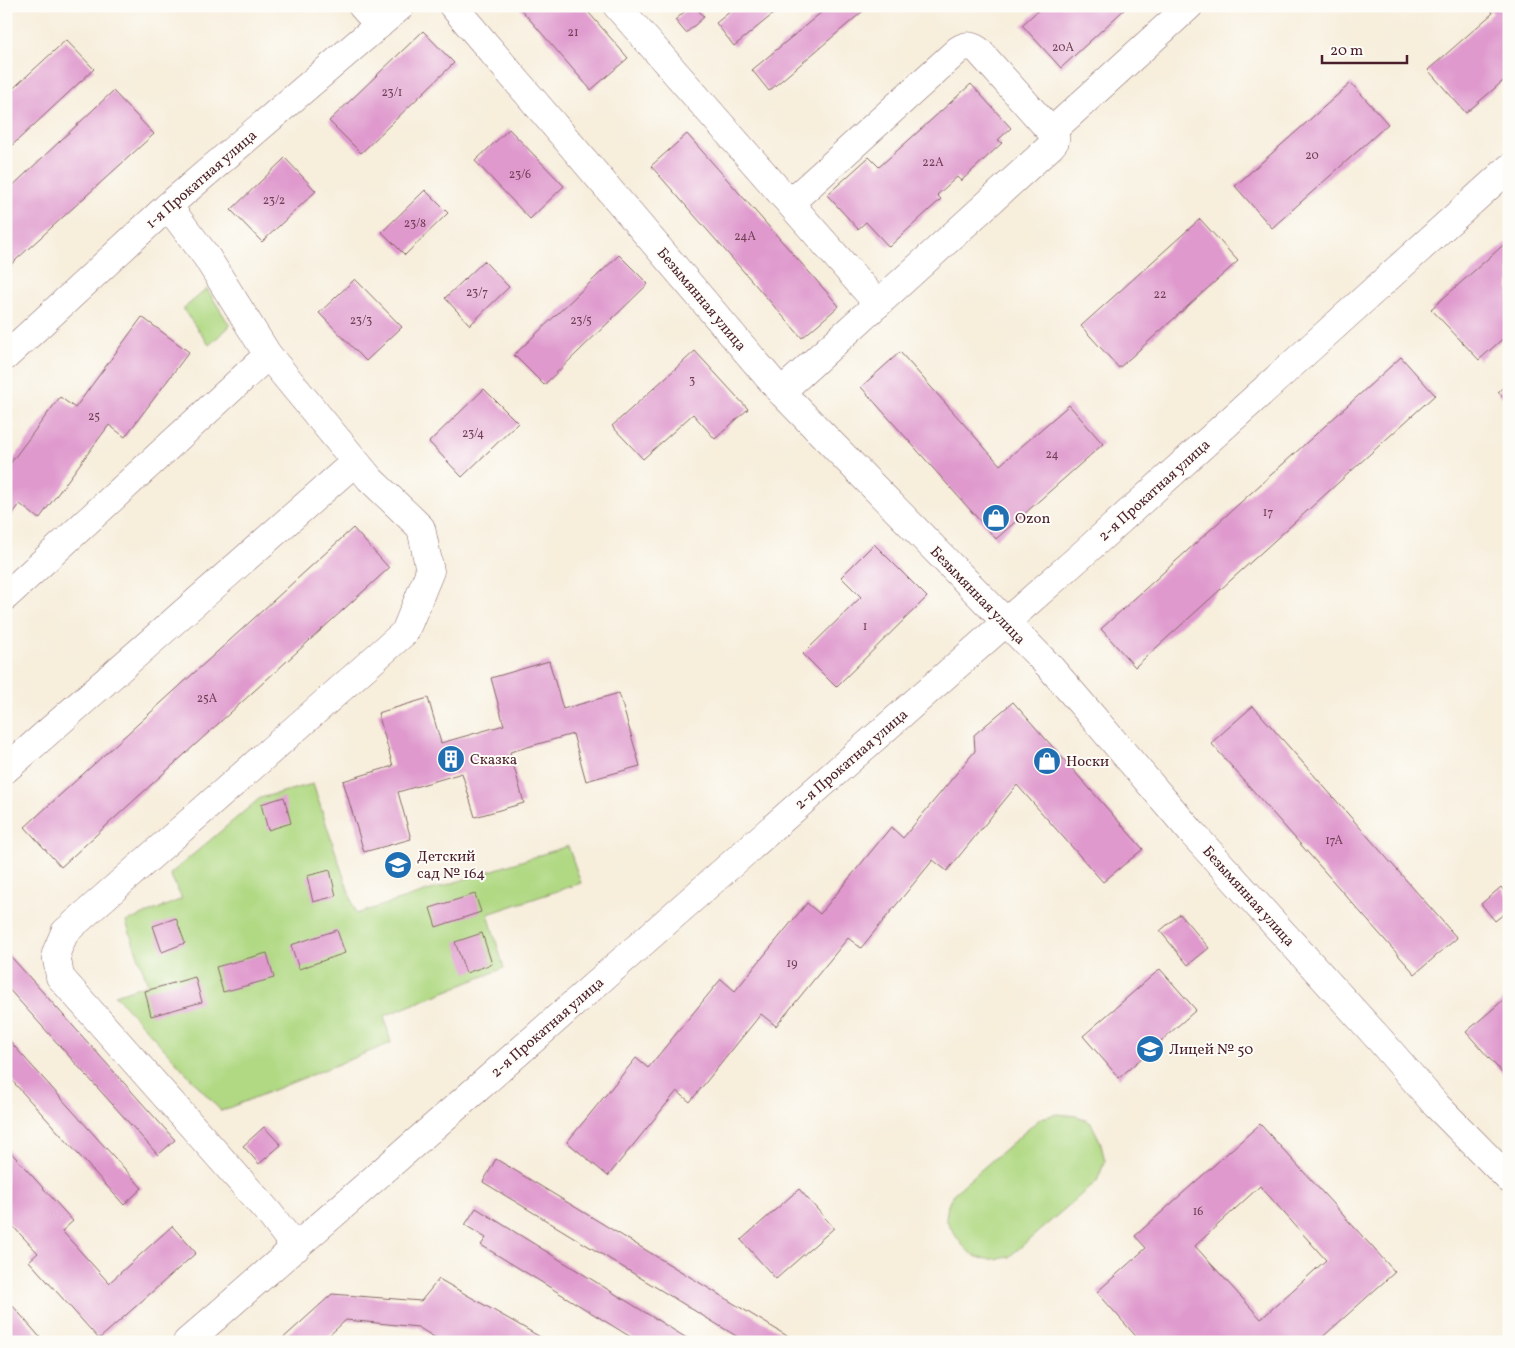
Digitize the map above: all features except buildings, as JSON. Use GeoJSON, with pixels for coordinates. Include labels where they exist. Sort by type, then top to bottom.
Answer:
{"type":"FeatureCollection","features":[{"type":"Feature","properties":{"kind":"street","name":"1-я Прокатная улица"},"geometry":{"type":"LineString","coordinates":[[6,356],[370,16],[401,6]]}},
{"type":"Feature","properties":{"kind":"street","name":"Безымянная улица"},"geometry":{"type":"LineString","coordinates":[[453,6],[781,392],[1050,667],[1193,834],[1380,1040],[1437,1106],[1509,1179]]}},
{"type":"Feature","properties":{"kind":"street"},"geometry":{"type":"LineString","coordinates":[[617,6],[878,304]]}},
{"type":"Feature","properties":{"kind":"street"},"geometry":{"type":"LineString","coordinates":[[1052,131],[1189,6]]}},
{"type":"Feature","properties":{"kind":"street"},"geometry":{"type":"LineString","coordinates":[[781,392],[1051,146],[1055,141],[1055,136],[978,50],[972,46],[965,46],[958,50],[790,203]]}},
{"type":"Feature","properties":{"kind":"street","name":"2-я Прокатная улица"},"geometry":{"type":"LineString","coordinates":[[187,1342],[1005,623],[1509,168]]}},
{"type":"Feature","properties":{"kind":"street"},"geometry":{"type":"LineString","coordinates":[[168,206],[206,256],[268,355],[370,479],[421,528],[430,571],[404,632],[66,932],[56,953],[60,977],[269,1214],[296,1248]]}},
{"type":"Feature","properties":{"kind":"street"},"geometry":{"type":"LineString","coordinates":[[6,596],[268,355]]}},
{"type":"Feature","properties":{"kind":"street"},"geometry":{"type":"LineString","coordinates":[[6,769],[355,462]]}},
{"type":"Feature","properties":{"kind":"green space"},"geometry":{"type":"Polygon","coordinates":[[[207,289],[230,326],[209,345],[183,309],[207,289]]]}},
{"type":"Feature","properties":{"kind":"green space"},"geometry":{"type":"Polygon","coordinates":[[[313,784],[356,914],[568,846],[581,883],[488,914],[504,968],[384,1016],[391,1043],[221,1111],[115,995],[148,984],[126,922],[182,899],[170,874],[260,798],[313,784]]]}},
{"type":"Feature","properties":{"kind":"green space"},"geometry":{"type":"Polygon","coordinates":[[[1057,1114],[1077,1116],[1091,1123],[1100,1141],[1105,1161],[1097,1181],[1009,1257],[985,1259],[973,1255],[961,1243],[946,1219],[948,1205],[953,1194],[1041,1118],[1057,1114]]]}},
{"type":"Feature","properties":{"kind":"place","name":"Ozon"},"geometry":{"type":"Point","coordinates":[996,518]}},
{"type":"Feature","properties":{"kind":"place","name":"Сказка"},"geometry":{"type":"Point","coordinates":[451,759]}},
{"type":"Feature","properties":{"kind":"place","name":"Носки"},"geometry":{"type":"Point","coordinates":[1047,761]}},
{"type":"Feature","properties":{"kind":"place","name":"Детский сад № 164"},"geometry":{"type":"Point","coordinates":[398,865]}},
{"type":"Feature","properties":{"kind":"place","name":"Лицей № 50"},"geometry":{"type":"Point","coordinates":[1150,1049]}}]}
